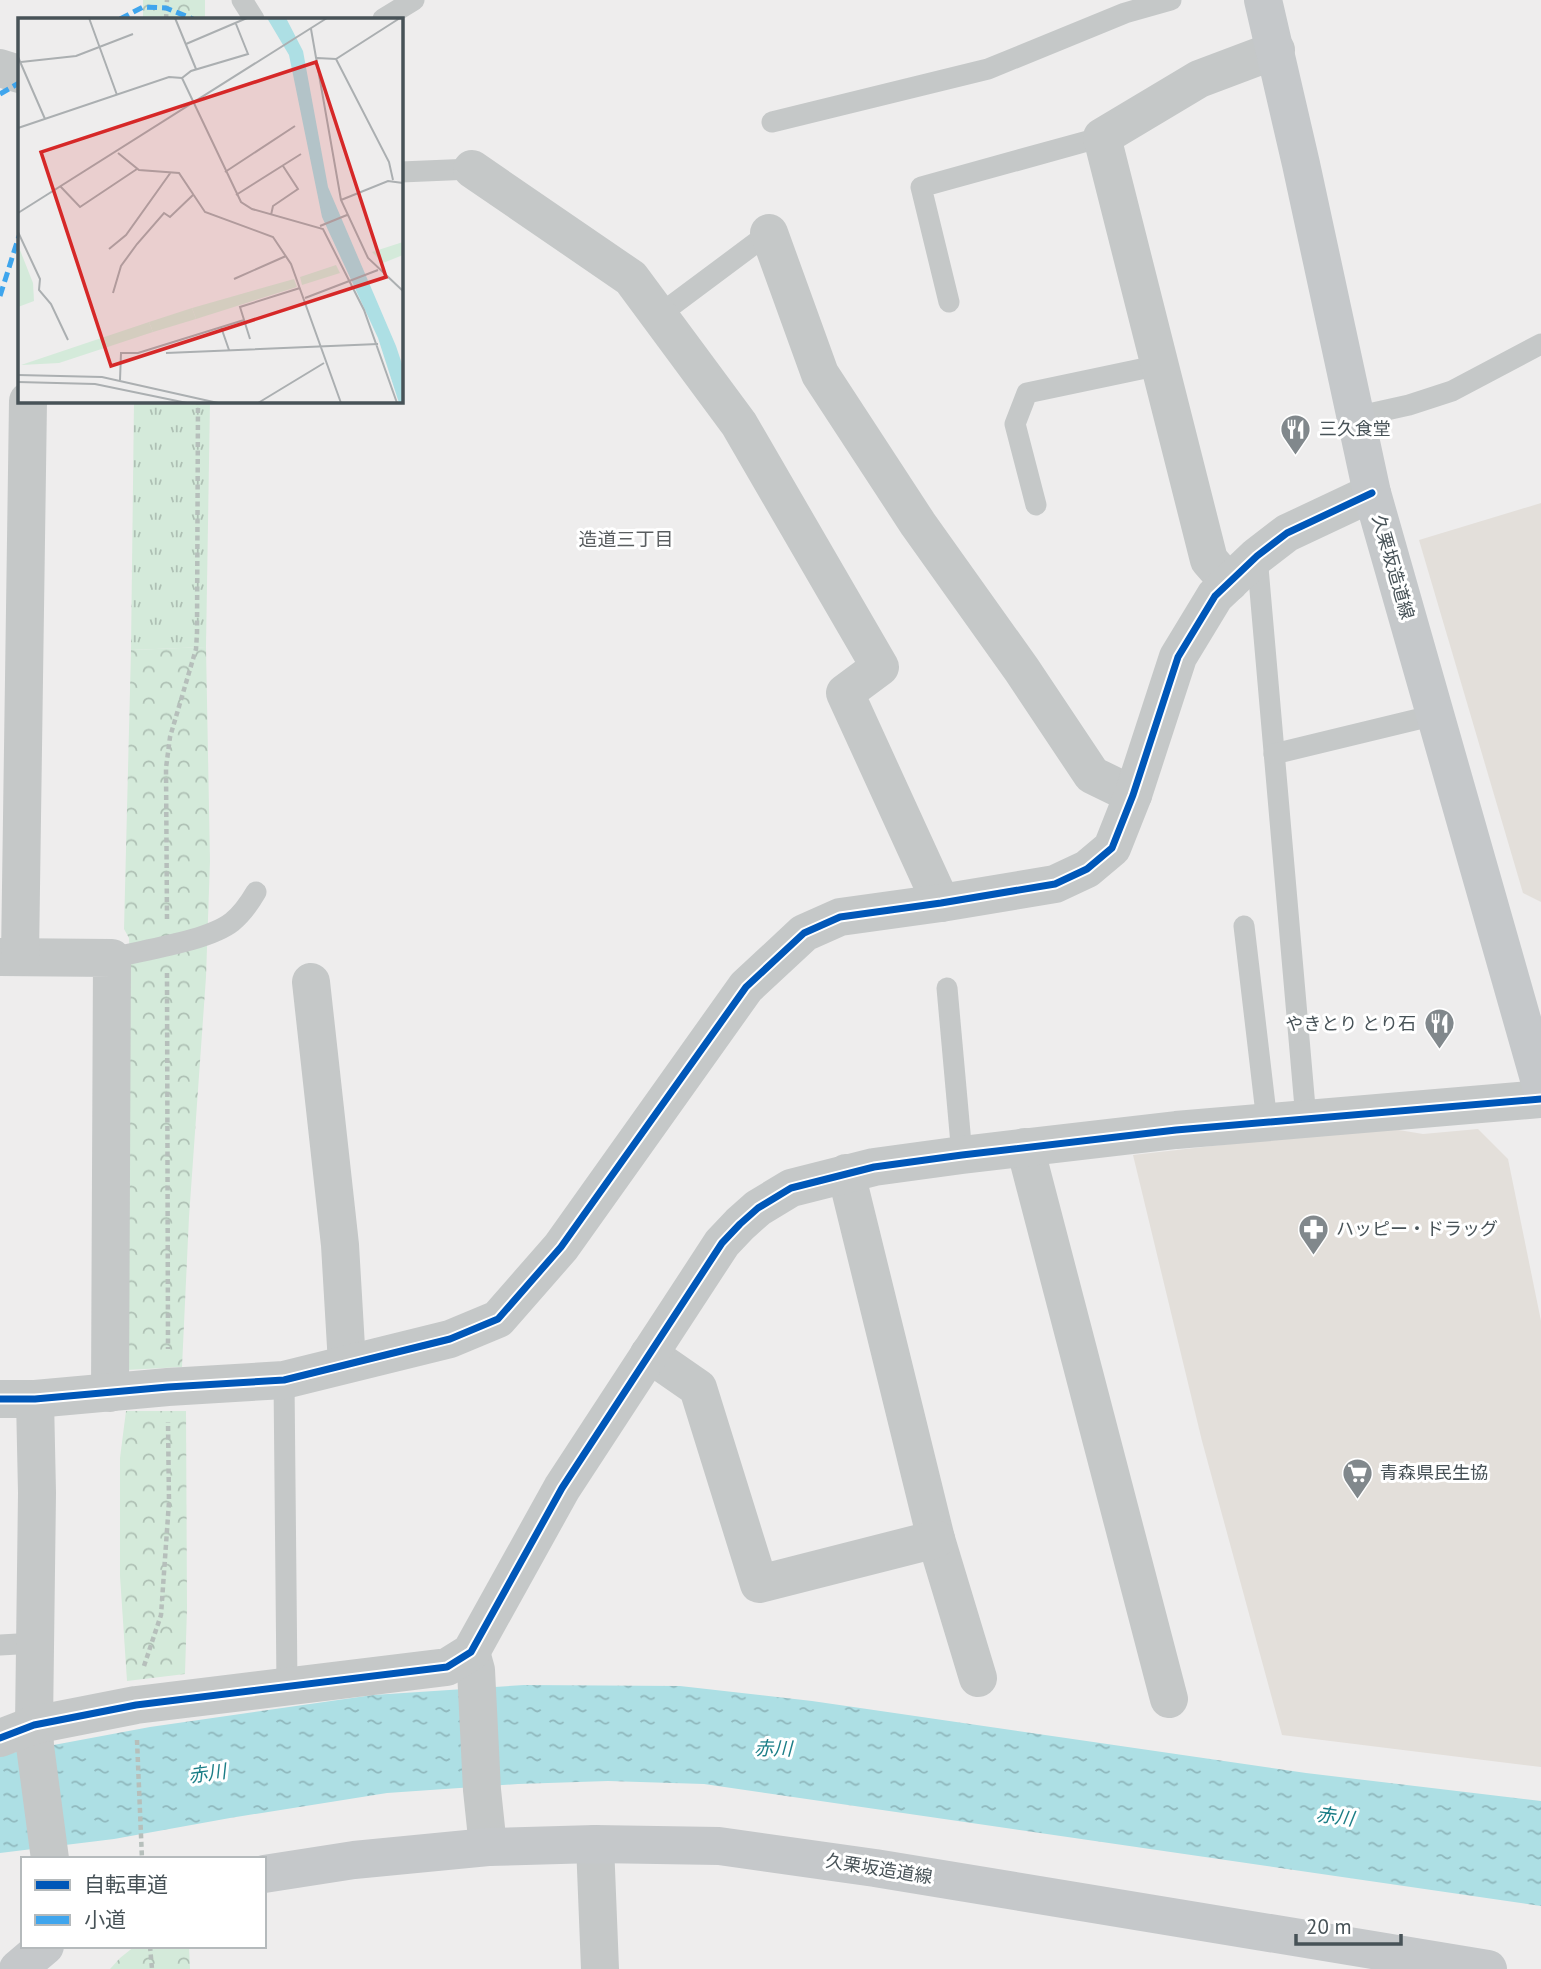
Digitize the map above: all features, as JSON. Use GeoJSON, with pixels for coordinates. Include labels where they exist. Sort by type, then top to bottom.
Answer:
{"type":"FeatureCollection","features":[{"type":"Feature","properties":{"kind":"main road","name":"久栗坂造道線"},"geometry":{"type":"LineString","coordinates":[[1264,0],[1371,493],[1541,1086]]}},
{"type":"Feature","properties":{"kind":"main road","name":"久栗坂造道線"},"geometry":{"type":"LineString","coordinates":[[266,1874],[354,1860],[488,1847],[595,1844],[719,1846],[862,1866],[1488,1969]]}},
{"type":"Feature","properties":{"kind":"main road"},"geometry":{"type":"LineString","coordinates":[[18,1969],[43,1948]]}},
{"type":"Feature","properties":{"kind":"street"},"geometry":{"type":"LineString","coordinates":[[1229,583],[1209,560],[1102,136],[1199,79],[1276,50]]}},
{"type":"Feature","properties":{"kind":"street"},"geometry":{"type":"LineString","coordinates":[[0,68],[18,74]]}},
{"type":"Feature","properties":{"kind":"street"},"geometry":{"type":"LineString","coordinates":[[472,169],[631,278],[739,424],[880,667],[845,694],[942,903]]}},
{"type":"Feature","properties":{"kind":"street"},"geometry":{"type":"LineString","coordinates":[[769,233],[820,374],[918,524],[1022,670],[1092,775],[1133,795]]}},
{"type":"Feature","properties":{"kind":"street"},"geometry":{"type":"LineString","coordinates":[[28,402],[11,798],[10,957],[112,958],[110,1393]]}},
{"type":"Feature","properties":{"kind":"street"},"geometry":{"type":"LineString","coordinates":[[50,1857],[23,1737],[18,1644],[37,1493],[17,1399],[284,1380],[450,1339],[498,1319],[561,1247],[746,987],[804,933],[840,917],[1055,884],[1087,869],[1112,848],[1133,795],[1178,657],[1216,596],[1257,556],[1287,533],[1371,493]]}},
{"type":"Feature","properties":{"kind":"street"},"geometry":{"type":"LineString","coordinates":[[311,982],[340,1245],[347,1364]]}},
{"type":"Feature","properties":{"kind":"street"},"geometry":{"type":"LineString","coordinates":[[488,1847],[473,1661],[562,1488],[722,1243],[740,1224],[774,1197],[792,1188],[874,1167],[962,1155],[1176,1130],[1541,1099]]}},
{"type":"Feature","properties":{"kind":"street"},"geometry":{"type":"LineString","coordinates":[[1025,1147],[1169,1699]]}},
{"type":"Feature","properties":{"kind":"street"},"geometry":{"type":"LineString","coordinates":[[846,1174],[936,1539],[978,1678]]}},
{"type":"Feature","properties":{"kind":"street"},"geometry":{"type":"LineString","coordinates":[[649,1354],[698,1388],[760,1584],[936,1539]]}},
{"type":"Feature","properties":{"kind":"street"},"geometry":{"type":"LineString","coordinates":[[23,1737],[136,1713],[287,1686],[447,1667],[473,1661]]}},
{"type":"Feature","properties":{"kind":"street"},"geometry":{"type":"LineString","coordinates":[[595,1844],[600,1969]]}},
{"type":"Feature","properties":{"kind":"lane"},"geometry":{"type":"LineString","coordinates":[[242,0],[253,18]]}},
{"type":"Feature","properties":{"kind":"lane"},"geometry":{"type":"LineString","coordinates":[[385,18],[414,0]]}},
{"type":"Feature","properties":{"kind":"lane"},"geometry":{"type":"LineString","coordinates":[[772,122],[988,69],[1125,13],[1171,0]]}},
{"type":"Feature","properties":{"kind":"lane"},"geometry":{"type":"LineString","coordinates":[[949,302],[921,187],[1102,136]]}},
{"type":"Feature","properties":{"kind":"lane"},"geometry":{"type":"LineString","coordinates":[[402,173],[472,169]]}},
{"type":"Feature","properties":{"kind":"lane"},"geometry":{"type":"LineString","coordinates":[[659,315],[769,233]]}},
{"type":"Feature","properties":{"kind":"lane"},"geometry":{"type":"LineString","coordinates":[[1355,417],[1452,391],[1541,344]]}},
{"type":"Feature","properties":{"kind":"lane"},"geometry":{"type":"LineString","coordinates":[[1036,505],[1015,424],[1027,393],[1160,365]]}},
{"type":"Feature","properties":{"kind":"lane"},"geometry":{"type":"LineString","coordinates":[[1257,556],[1306,1119]]}},
{"type":"Feature","properties":{"kind":"lane"},"geometry":{"type":"LineString","coordinates":[[1274,754],[1435,715]]}},
{"type":"Feature","properties":{"kind":"lane"},"geometry":{"type":"LineString","coordinates":[[112,958],[201,937],[230,924],[247,909],[256,892]]}},
{"type":"Feature","properties":{"kind":"lane"},"geometry":{"type":"LineString","coordinates":[[1244,926],[1267,1122]]}},
{"type":"Feature","properties":{"kind":"lane"},"geometry":{"type":"LineString","coordinates":[[947,988],[962,1155]]}},
{"type":"Feature","properties":{"kind":"lane"},"geometry":{"type":"LineString","coordinates":[[284,1380],[287,1686]]}},
{"type":"Feature","properties":{"kind":"path"},"geometry":{"type":"LineString","coordinates":[[166,18],[167,0]]}},
{"type":"Feature","properties":{"kind":"path"},"geometry":{"type":"LineString","coordinates":[[168,1358],[166,768],[170,737],[196,649],[198,402]]}},
{"type":"Feature","properties":{"kind":"path"},"geometry":{"type":"LineString","coordinates":[[142,1857],[137,1686],[161,1615],[169,1502],[168,1416]]}},
{"type":"Feature","properties":{"kind":"path"},"geometry":{"type":"LineString","coordinates":[[150,1948],[152,1969]]}},
{"type":"Feature","properties":{"kind":"shaded area"},"geometry":{"type":"Polygon","coordinates":[[[1541,503],[1541,902],[1523,893],[1419,540],[1541,503]]]}},
{"type":"Feature","properties":{"kind":"shaded area"},"geometry":{"type":"Polygon","coordinates":[[[1381,1127],[1423,1134],[1478,1129],[1508,1159],[1541,1321],[1541,1767],[1282,1735],[1202,1441],[1133,1155],[1381,1127]]]}},
{"type":"Feature","properties":{"kind":"green space"},"geometry":{"type":"Polygon","coordinates":[[[143,0],[205,0],[205,18],[143,18],[143,0]]]}},
{"type":"Feature","properties":{"kind":"green space"},"geometry":{"type":"Polygon","coordinates":[[[134,402],[210,402],[206,647],[131,650],[134,402]]]}},
{"type":"Feature","properties":{"kind":"green space"},"geometry":{"type":"Polygon","coordinates":[[[206,647],[210,861],[206,977],[189,1217],[182,1367],[126,1370],[130,967],[129,938],[124,929],[131,650],[206,647]]]}},
{"type":"Feature","properties":{"kind":"green space"},"geometry":{"type":"Polygon","coordinates":[[[126,1411],[186,1411],[187,1608],[185,1674],[127,1681],[120,1576],[120,1458],[126,1411]]]}},
{"type":"Feature","properties":{"kind":"green space"},"geometry":{"type":"Polygon","coordinates":[[[132,1948],[189,1948],[190,1969],[110,1969],[132,1948]]]}},
{"type":"Feature","properties":{"kind":"water","name":"赤川"},"geometry":{"type":"Polygon","coordinates":[[[524,1685],[680,1686],[812,1701],[1306,1773],[1541,1801],[1541,1906],[704,1784],[608,1781],[387,1793],[114,1839],[0,1853],[0,1755],[150,1727],[373,1695],[524,1685]]]}},
{"type":"Feature","properties":{"kind":"marked path"},"geometry":{"type":"LineString","coordinates":[[122,18],[143,7],[166,8],[191,18]]}},
{"type":"Feature","properties":{"kind":"marked path"},"geometry":{"type":"LineString","coordinates":[[0,94],[18,84]]}},
{"type":"Feature","properties":{"kind":"marked path"},"geometry":{"type":"LineString","coordinates":[[0,296],[18,239]]}},
{"type":"Feature","properties":{"kind":"cycle path"},"geometry":{"type":"LineString","coordinates":[[0,1399],[35,1399],[284,1380],[450,1339],[498,1319],[561,1247],[746,987],[804,933],[840,917],[1055,884],[1087,869],[1112,848],[1133,795],[1178,657],[1215,596],[1257,556],[1287,533],[1372,493]]}},
{"type":"Feature","properties":{"kind":"cycle path"},"geometry":{"type":"LineString","coordinates":[[0,1738],[34,1725],[136,1705],[447,1667],[471,1652],[562,1488],[722,1243],[758,1208],[791,1188],[874,1167],[962,1155],[1176,1130],[1541,1099]]}},
{"type":"Feature","properties":{"kind":"place","name":"三久食堂"},"geometry":{"type":"Point","coordinates":[1296,456]}},
{"type":"Feature","properties":{"kind":"place","name":"やきとり とり石"},"geometry":{"type":"Point","coordinates":[1439,1051]}},
{"type":"Feature","properties":{"kind":"place","name":"ハッピー・ドラッグ"},"geometry":{"type":"Point","coordinates":[1313,1256]}},
{"type":"Feature","properties":{"kind":"place","name":"青森県民生協"},"geometry":{"type":"Point","coordinates":[1357,1500]}},
{"type":"Feature","properties":{"kind":"district","name":"造道三丁目"},"geometry":{"type":"Point","coordinates":[626,539]}}]}
